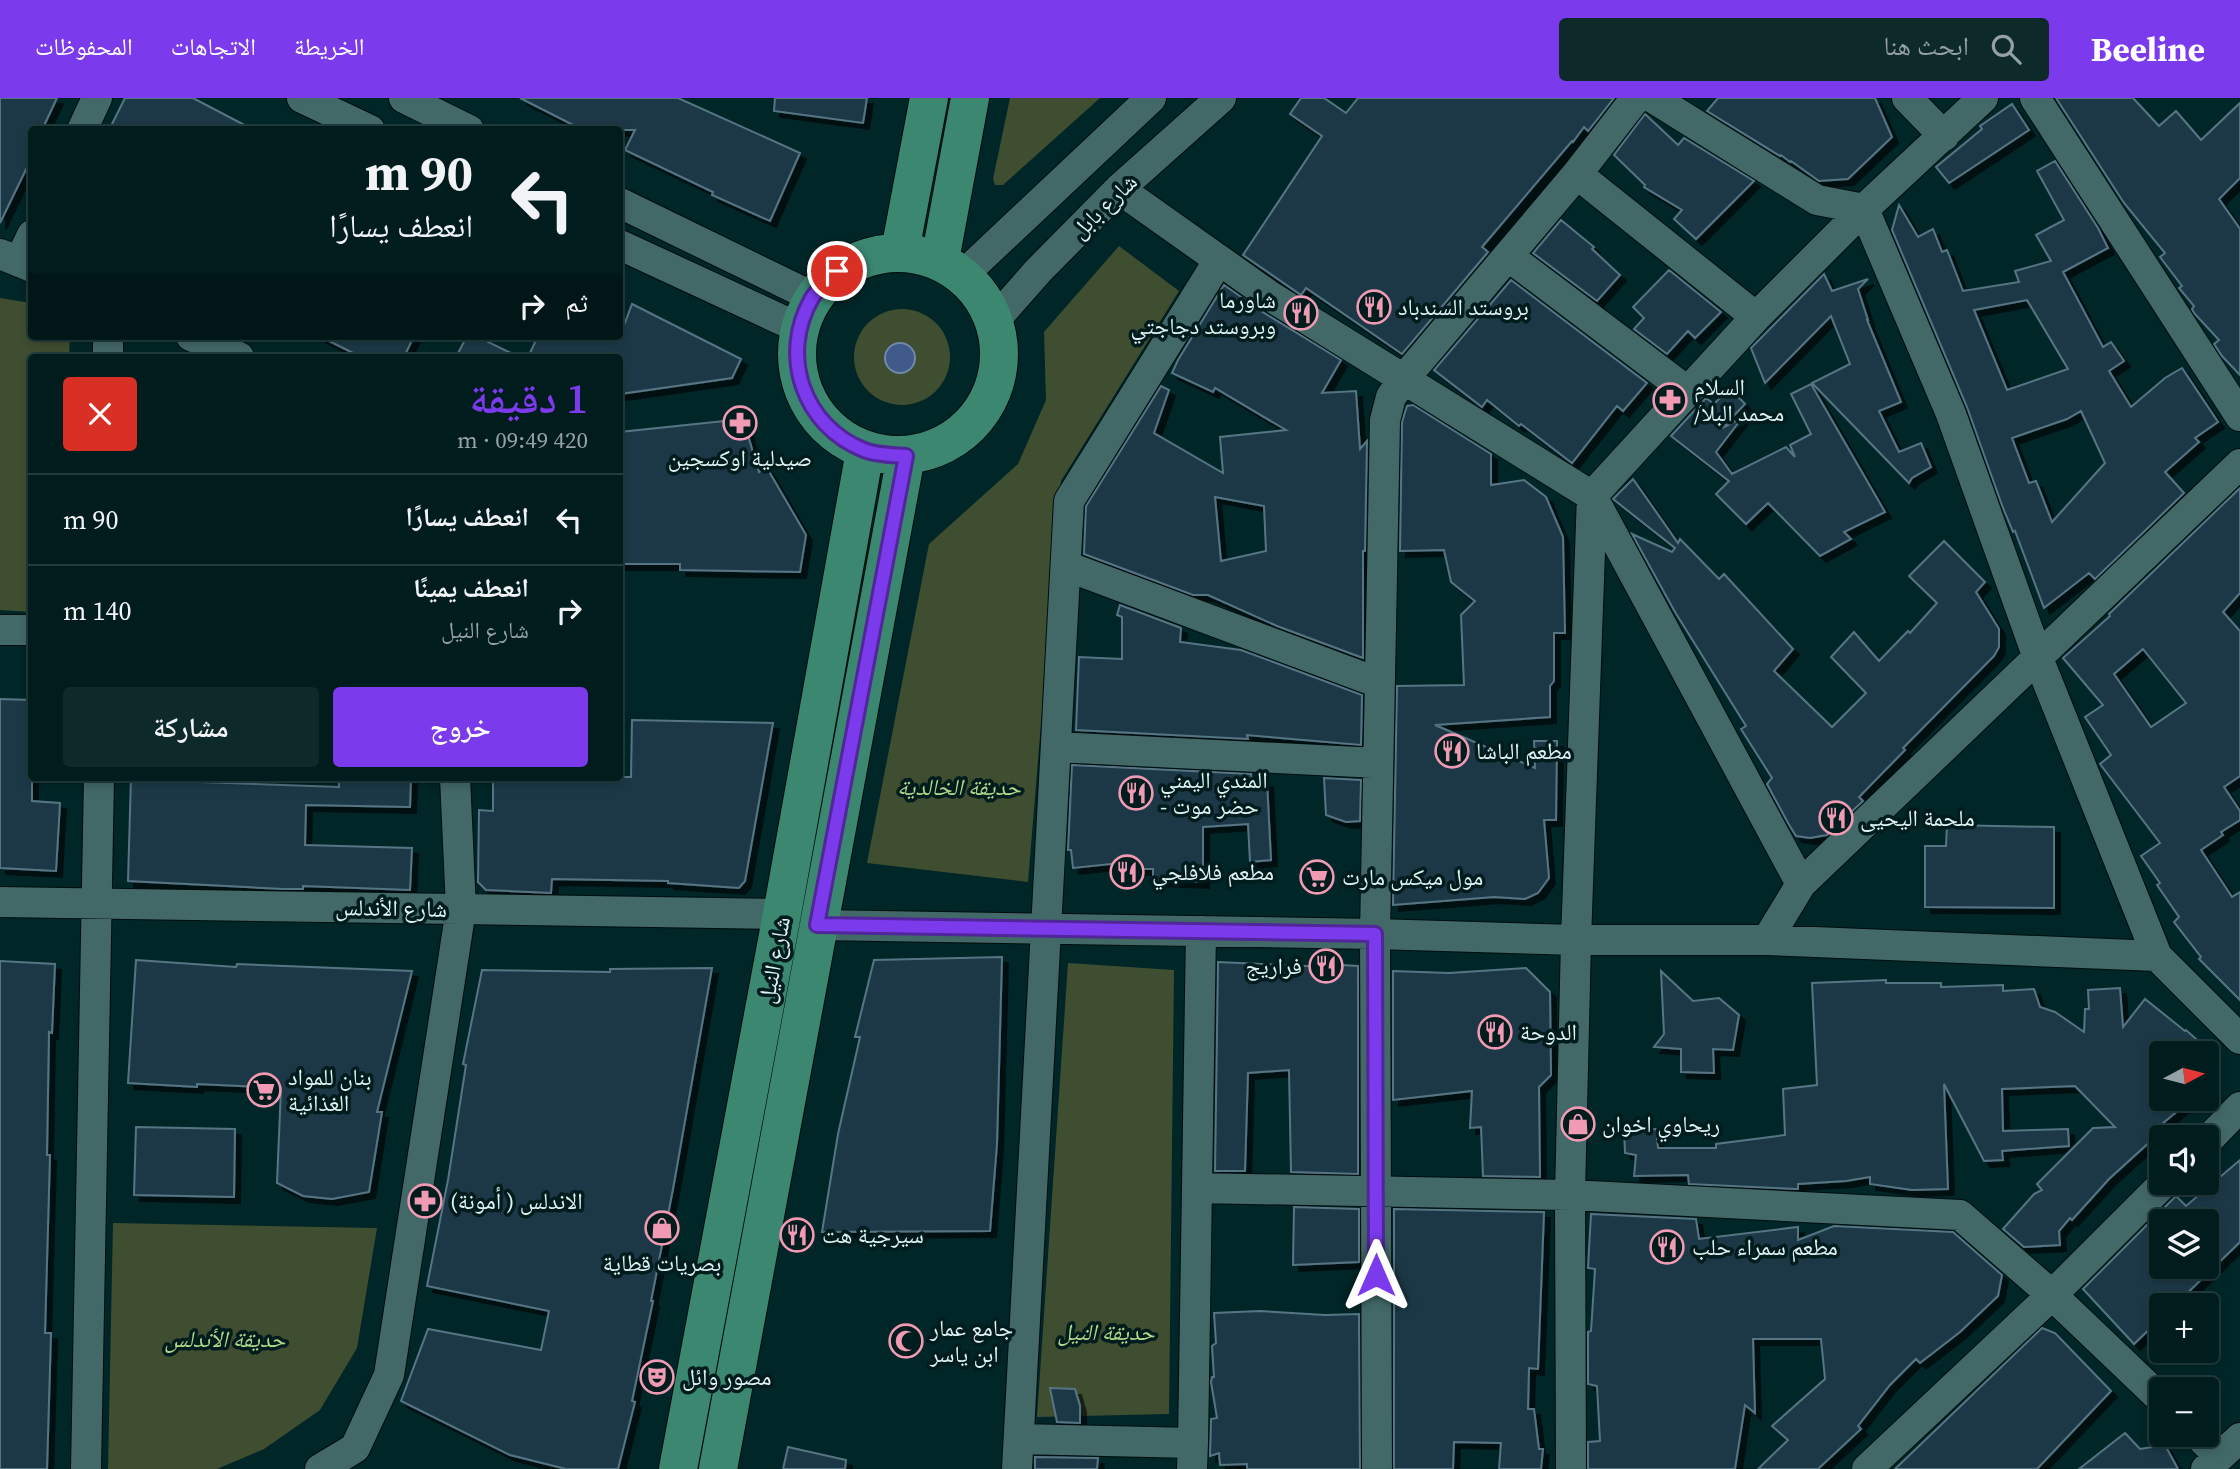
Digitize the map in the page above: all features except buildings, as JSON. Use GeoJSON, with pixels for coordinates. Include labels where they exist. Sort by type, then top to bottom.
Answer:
{"type":"FeatureCollection","features":[{"type":"Feature","properties":{"kind":"main road"},"geometry":{"type":"LineString","coordinates":[[900,251],[929,98]]}},
{"type":"Feature","properties":{"kind":"main road"},"geometry":{"type":"LineString","coordinates":[[952,267],[970,98]]}},
{"type":"Feature","properties":{"kind":"main road"},"geometry":{"type":"LineString","coordinates":[[900,251],[952,267],[975,287],[995,320],[999,368],[990,400],[972,425],[947,444],[906,456],[865,451],[831,431],[809,404],[797,370],[806,312],[837,271],[862,258],[900,251]]}},
{"type":"Feature","properties":{"kind":"main road","name":"شارع النيل"},"geometry":{"type":"LineString","coordinates":[[718,1469],[800,920],[865,451]]}},
{"type":"Feature","properties":{"kind":"main road","name":"شارع النيل"},"geometry":{"type":"LineString","coordinates":[[678,1469],[906,456]]}},
{"type":"Feature","properties":{"kind":"street"},"geometry":{"type":"LineString","coordinates":[[84,126],[97,98]]}},
{"type":"Feature","properties":{"kind":"street"},"geometry":{"type":"LineString","coordinates":[[302,98],[362,126]]}},
{"type":"Feature","properties":{"kind":"street"},"geometry":{"type":"LineString","coordinates":[[404,98],[461,126]]}},
{"type":"Feature","properties":{"kind":"street"},"geometry":{"type":"LineString","coordinates":[[952,267],[1152,98]]}},
{"type":"Feature","properties":{"kind":"street","name":"شارع بابل"},"geometry":{"type":"LineString","coordinates":[[995,320],[1038,271],[1119,189],[1221,98]]}},
{"type":"Feature","properties":{"kind":"street"},"geometry":{"type":"LineString","coordinates":[[1377,1469],[1375,934],[1385,420],[1391,397],[1403,380],[1577,174],[1636,98]]}},
{"type":"Feature","properties":{"kind":"street"},"geometry":{"type":"LineString","coordinates":[[1653,98],[1817,200],[1864,209]]}},
{"type":"Feature","properties":{"kind":"street"},"geometry":{"type":"LineString","coordinates":[[1907,98],[1944,136]]}},
{"type":"Feature","properties":{"kind":"street"},"geometry":{"type":"LineString","coordinates":[[1571,1469],[1570,1195],[1592,496],[1756,317],[1864,209],[1983,98]]}},
{"type":"Feature","properties":{"kind":"street"},"geometry":{"type":"LineString","coordinates":[[2035,98],[2240,416]]}},
{"type":"Feature","properties":{"kind":"street"},"geometry":{"type":"LineString","coordinates":[[1577,174],[1756,317]]}},
{"type":"Feature","properties":{"kind":"street"},"geometry":{"type":"LineString","coordinates":[[1119,189],[1281,303],[1592,496],[1801,884]]}},
{"type":"Feature","properties":{"kind":"street"},"geometry":{"type":"LineString","coordinates":[[623,205],[806,312]]}},
{"type":"Feature","properties":{"kind":"street"},"geometry":{"type":"LineString","coordinates":[[1864,209],[1951,414],[2038,658],[2157,956],[2240,1039]]}},
{"type":"Feature","properties":{"kind":"street"},"geometry":{"type":"LineString","coordinates":[[623,246],[806,312]]}},
{"type":"Feature","properties":{"kind":"street"},"geometry":{"type":"LineString","coordinates":[[1508,256],[1687,391]]}},
{"type":"Feature","properties":{"kind":"street"},"geometry":{"type":"LineString","coordinates":[[1017,1469],[1069,501],[1219,261]]}},
{"type":"Feature","properties":{"kind":"street"},"geometry":{"type":"LineString","coordinates":[[200,340],[232,354]]}},
{"type":"Feature","properties":{"kind":"street"},"geometry":{"type":"LineString","coordinates":[[1767,940],[1801,884],[2240,464]]}},
{"type":"Feature","properties":{"kind":"street"},"geometry":{"type":"LineString","coordinates":[[1066,566],[1379,683]]}},
{"type":"Feature","properties":{"kind":"street"},"geometry":{"type":"LineString","coordinates":[[0,630],[28,630]]}},
{"type":"Feature","properties":{"kind":"street"},"geometry":{"type":"LineString","coordinates":[[1056,747],[1378,763]]}},
{"type":"Feature","properties":{"kind":"street"},"geometry":{"type":"LineString","coordinates":[[86,1469],[99,781]]}},
{"type":"Feature","properties":{"kind":"street"},"geometry":{"type":"LineString","coordinates":[[320,1469],[355,1448],[389,1375],[461,909],[455,781]]}},
{"type":"Feature","properties":{"kind":"street","name":"شارع الأندلس"},"geometry":{"type":"LineString","coordinates":[[0,902],[461,909],[1047,929],[1576,940],[1767,940],[2157,956]]}},
{"type":"Feature","properties":{"kind":"street"},"geometry":{"type":"LineString","coordinates":[[1019,1439],[1193,1456],[1202,931]]}},
{"type":"Feature","properties":{"kind":"street"},"geometry":{"type":"LineString","coordinates":[[2219,1129],[2240,1107]]}},
{"type":"Feature","properties":{"kind":"street"},"geometry":{"type":"LineString","coordinates":[[1197,1188],[1570,1195],[1960,1215],[2052,1295],[2149,1388]]}},
{"type":"Feature","properties":{"kind":"street"},"geometry":{"type":"LineString","coordinates":[[1867,1469],[2052,1295],[2152,1195]]}},
{"type":"Feature","properties":{"kind":"green space"},"geometry":{"type":"Polygon","coordinates":[[[1010,98],[1100,98],[1003,185],[995,185],[993,179],[1010,98]]]}},
{"type":"Feature","properties":{"kind":"green space","name":"حديقة الخالدية"},"geometry":{"type":"Polygon","coordinates":[[[1119,246],[1179,291],[1061,481],[1028,882],[867,863],[929,544],[1018,464],[1046,400],[1044,332],[1119,246]]]}},
{"type":"Feature","properties":{"kind":"green space"},"geometry":{"type":"Polygon","coordinates":[[[0,298],[28,303],[28,340],[70,340],[69,354],[28,354],[28,612],[0,610],[0,298]]]}},
{"type":"Feature","properties":{"kind":"green space"},"geometry":{"type":"Polygon","coordinates":[[[902,309],[921,312],[936,323],[947,338],[950,357],[947,376],[936,391],[921,402],[902,405],[883,402],[868,391],[857,376],[854,357],[857,338],[868,323],[883,312],[902,309]]]}},
{"type":"Feature","properties":{"kind":"green space","name":"حديقة النيل"},"geometry":{"type":"Polygon","coordinates":[[[1068,963],[1174,970],[1169,1414],[1037,1417],[1068,963]]]}},
{"type":"Feature","properties":{"kind":"green space","name":"حديقة الأندلس"},"geometry":{"type":"Polygon","coordinates":[[[113,1223],[377,1228],[357,1348],[320,1410],[264,1449],[217,1469],[108,1469],[113,1223]]]}},
{"type":"Feature","properties":{"kind":"water"},"geometry":{"type":"Polygon","coordinates":[[[900,343],[910,348],[915,358],[910,368],[900,373],[890,368],[885,358],[890,348],[900,343]]]}},
{"type":"Feature","properties":{"kind":"place","name":"بروستد السندباد"},"geometry":{"type":"Point","coordinates":[1374,307]}},
{"type":"Feature","properties":{"kind":"place","name":"شاورما وبروستد دجاجتي"},"geometry":{"type":"Point","coordinates":[1301,313]}},
{"type":"Feature","properties":{"kind":"place","name":"السلام /محمد البلا"},"geometry":{"type":"Point","coordinates":[1670,400]}},
{"type":"Feature","properties":{"kind":"place","name":"صيدلية اوكسجين"},"geometry":{"type":"Point","coordinates":[740,423]}},
{"type":"Feature","properties":{"kind":"place","name":"مطعم الباشا"},"geometry":{"type":"Point","coordinates":[1452,751]}},
{"type":"Feature","properties":{"kind":"place","name":"المندي اليمني - حضر موت"},"geometry":{"type":"Point","coordinates":[1136,793]}},
{"type":"Feature","properties":{"kind":"place","name":"ملحمة اليحيى"},"geometry":{"type":"Point","coordinates":[1836,818]}},
{"type":"Feature","properties":{"kind":"place","name":"مطعم فلافلجي"},"geometry":{"type":"Point","coordinates":[1127,872]}},
{"type":"Feature","properties":{"kind":"place","name":"مول ميكس مارت"},"geometry":{"type":"Point","coordinates":[1317,877]}},
{"type":"Feature","properties":{"kind":"place","name":"فراريج"},"geometry":{"type":"Point","coordinates":[1326,966]}},
{"type":"Feature","properties":{"kind":"place","name":"الدوحة"},"geometry":{"type":"Point","coordinates":[1495,1032]}},
{"type":"Feature","properties":{"kind":"place","name":"بنان للمواد الغذائية"},"geometry":{"type":"Point","coordinates":[264,1090]}},
{"type":"Feature","properties":{"kind":"place","name":"ريحاوي اخوان"},"geometry":{"type":"Point","coordinates":[1578,1124]}},
{"type":"Feature","properties":{"kind":"place","name":"الاندلس ( أمونة)"},"geometry":{"type":"Point","coordinates":[425,1201]}},
{"type":"Feature","properties":{"kind":"place","name":"بصريات قطاية"},"geometry":{"type":"Point","coordinates":[662,1228]}},
{"type":"Feature","properties":{"kind":"place","name":"سيرجية هت"},"geometry":{"type":"Point","coordinates":[797,1235]}},
{"type":"Feature","properties":{"kind":"place","name":"مطعم سمراء حلب"},"geometry":{"type":"Point","coordinates":[1667,1247]}},
{"type":"Feature","properties":{"kind":"place","name":"جامع عمار ابن ياسر"},"geometry":{"type":"Point","coordinates":[906,1341]}},
{"type":"Feature","properties":{"kind":"place","name":"مصور وائل"},"geometry":{"type":"Point","coordinates":[657,1377]}},
{"type":"Feature","properties":{"kind":"route"},"geometry":{"type":"LineString","coordinates":[[837,271],[813,297],[799,328],[797,370],[809,404],[831,431],[865,451],[906,456],[817,925],[1375,934],[1376,1275]]}}]}
